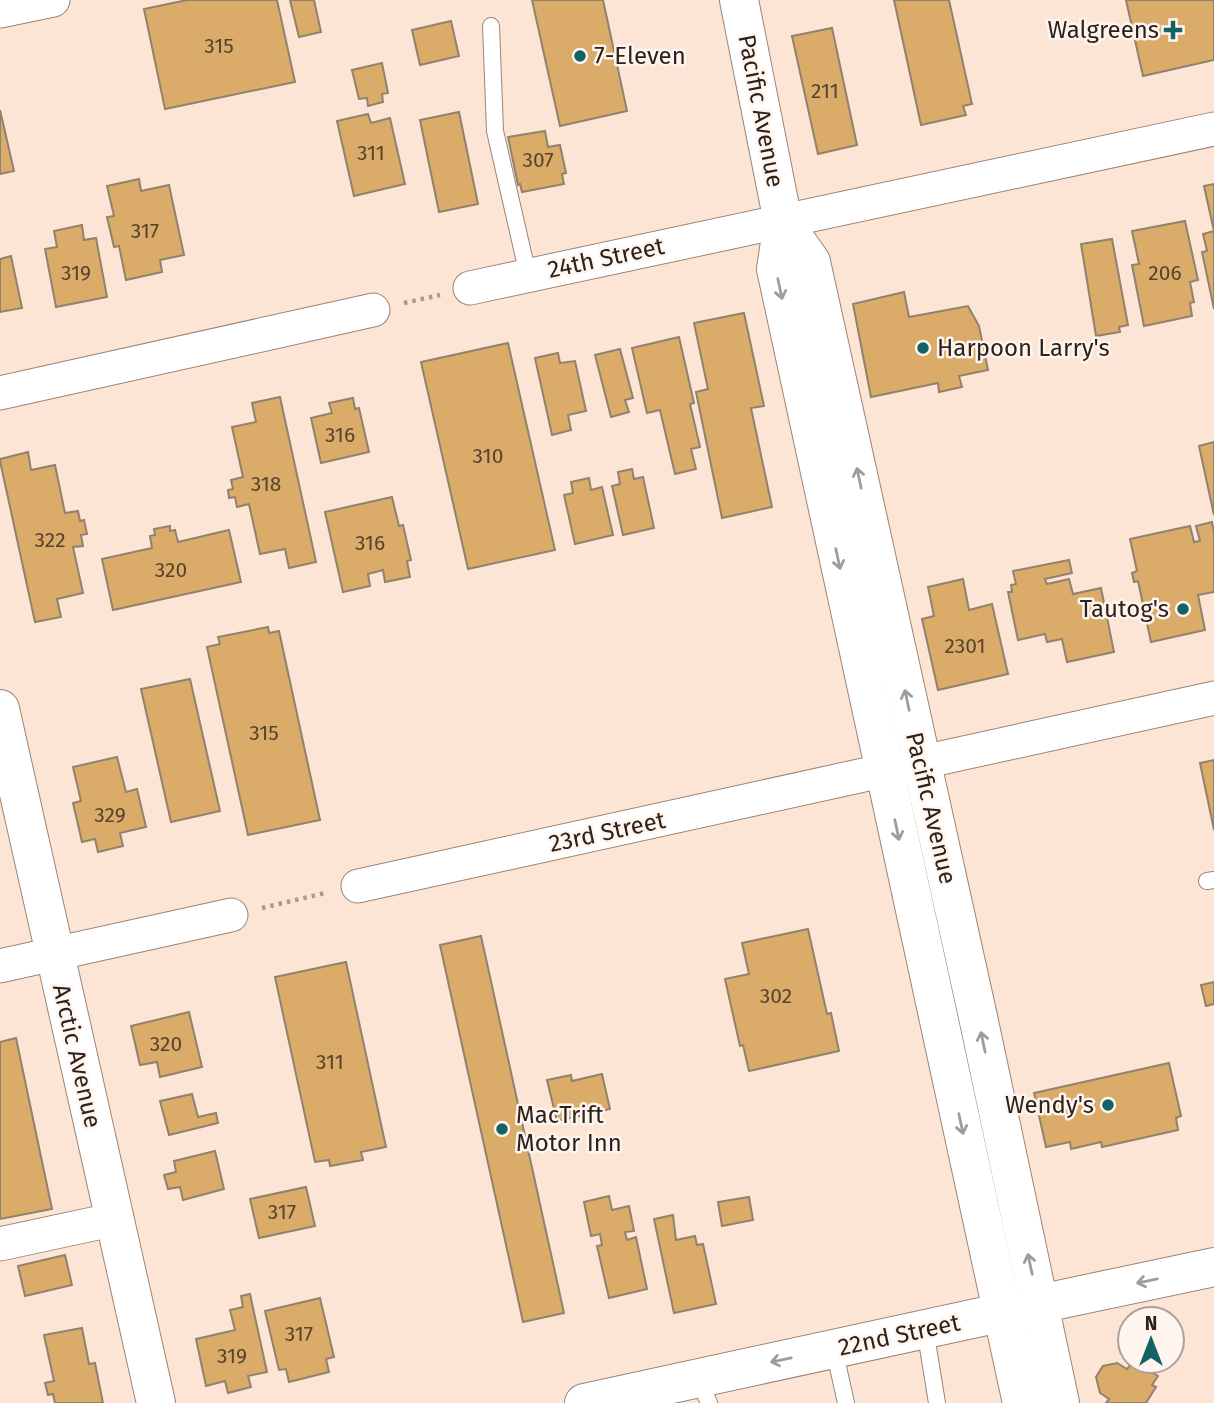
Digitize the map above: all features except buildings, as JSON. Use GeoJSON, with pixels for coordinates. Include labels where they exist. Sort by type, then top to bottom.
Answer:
{"type":"FeatureCollection","features":[{"type":"Feature","properties":{"kind":"main road","name":"Pacific Avenue"},"geometry":{"type":"LineString","coordinates":[[739,0],[783,222],[776,269],[1022,1403]]}},
{"type":"Feature","properties":{"kind":"main road","name":"Pacific Avenue"},"geometry":{"type":"LineString","coordinates":[[783,222],[811,262],[1060,1403]]}},
{"type":"Feature","properties":{"kind":"main road","name":"Arctic Avenue"},"geometry":{"type":"LineString","coordinates":[[0,709],[156,1403]]}},
{"type":"Feature","properties":{"kind":"main road","name":"22nd Street"},"geometry":{"type":"LineString","coordinates":[[584,1403],[704,1391],[834,1349],[1214,1267]]}},
{"type":"Feature","properties":{"kind":"street"},"geometry":{"type":"LineString","coordinates":[[0,12],[53,0]]}},
{"type":"Feature","properties":{"kind":"street","name":"24th Street"},"geometry":{"type":"LineString","coordinates":[[470,288],[1214,129]]}},
{"type":"Feature","properties":{"kind":"street"},"geometry":{"type":"LineString","coordinates":[[0,393],[373,310]]}},
{"type":"Feature","properties":{"kind":"street","name":"23rd Street"},"geometry":{"type":"LineString","coordinates":[[358,886],[1214,698]]}},
{"type":"Feature","properties":{"kind":"street"},"geometry":{"type":"LineString","coordinates":[[0,965],[231,915]]}},
{"type":"Feature","properties":{"kind":"street"},"geometry":{"type":"LineString","coordinates":[[0,1244],[116,1219]]}},
{"type":"Feature","properties":{"kind":"lane"},"geometry":{"type":"LineString","coordinates":[[491,26],[495,131],[528,275]]}},
{"type":"Feature","properties":{"kind":"lane"},"geometry":{"type":"LineString","coordinates":[[925,1329],[937,1403]]}},
{"type":"Feature","properties":{"kind":"lane"},"geometry":{"type":"LineString","coordinates":[[834,1349],[846,1403]]}},
{"type":"Feature","properties":{"kind":"path"},"geometry":{"type":"LineString","coordinates":[[373,310],[470,288]]}},
{"type":"Feature","properties":{"kind":"path"},"geometry":{"type":"LineString","coordinates":[[231,915],[358,886]]}},
{"type":"Feature","properties":{"kind":"place","name":"Walgreens"},"geometry":{"type":"Point","coordinates":[1173,30]}},
{"type":"Feature","properties":{"kind":"place","name":"7-Eleven"},"geometry":{"type":"Point","coordinates":[580,56]}},
{"type":"Feature","properties":{"kind":"place","name":"Harpoon Larry's"},"geometry":{"type":"Point","coordinates":[923,348]}},
{"type":"Feature","properties":{"kind":"place","name":"Tautog's"},"geometry":{"type":"Point","coordinates":[1183,609]}},
{"type":"Feature","properties":{"kind":"place","name":"Wendy's"},"geometry":{"type":"Point","coordinates":[1108,1105]}},
{"type":"Feature","properties":{"kind":"place","name":"MacTrift Motor Inn"},"geometry":{"type":"Point","coordinates":[502,1129]}}]}
